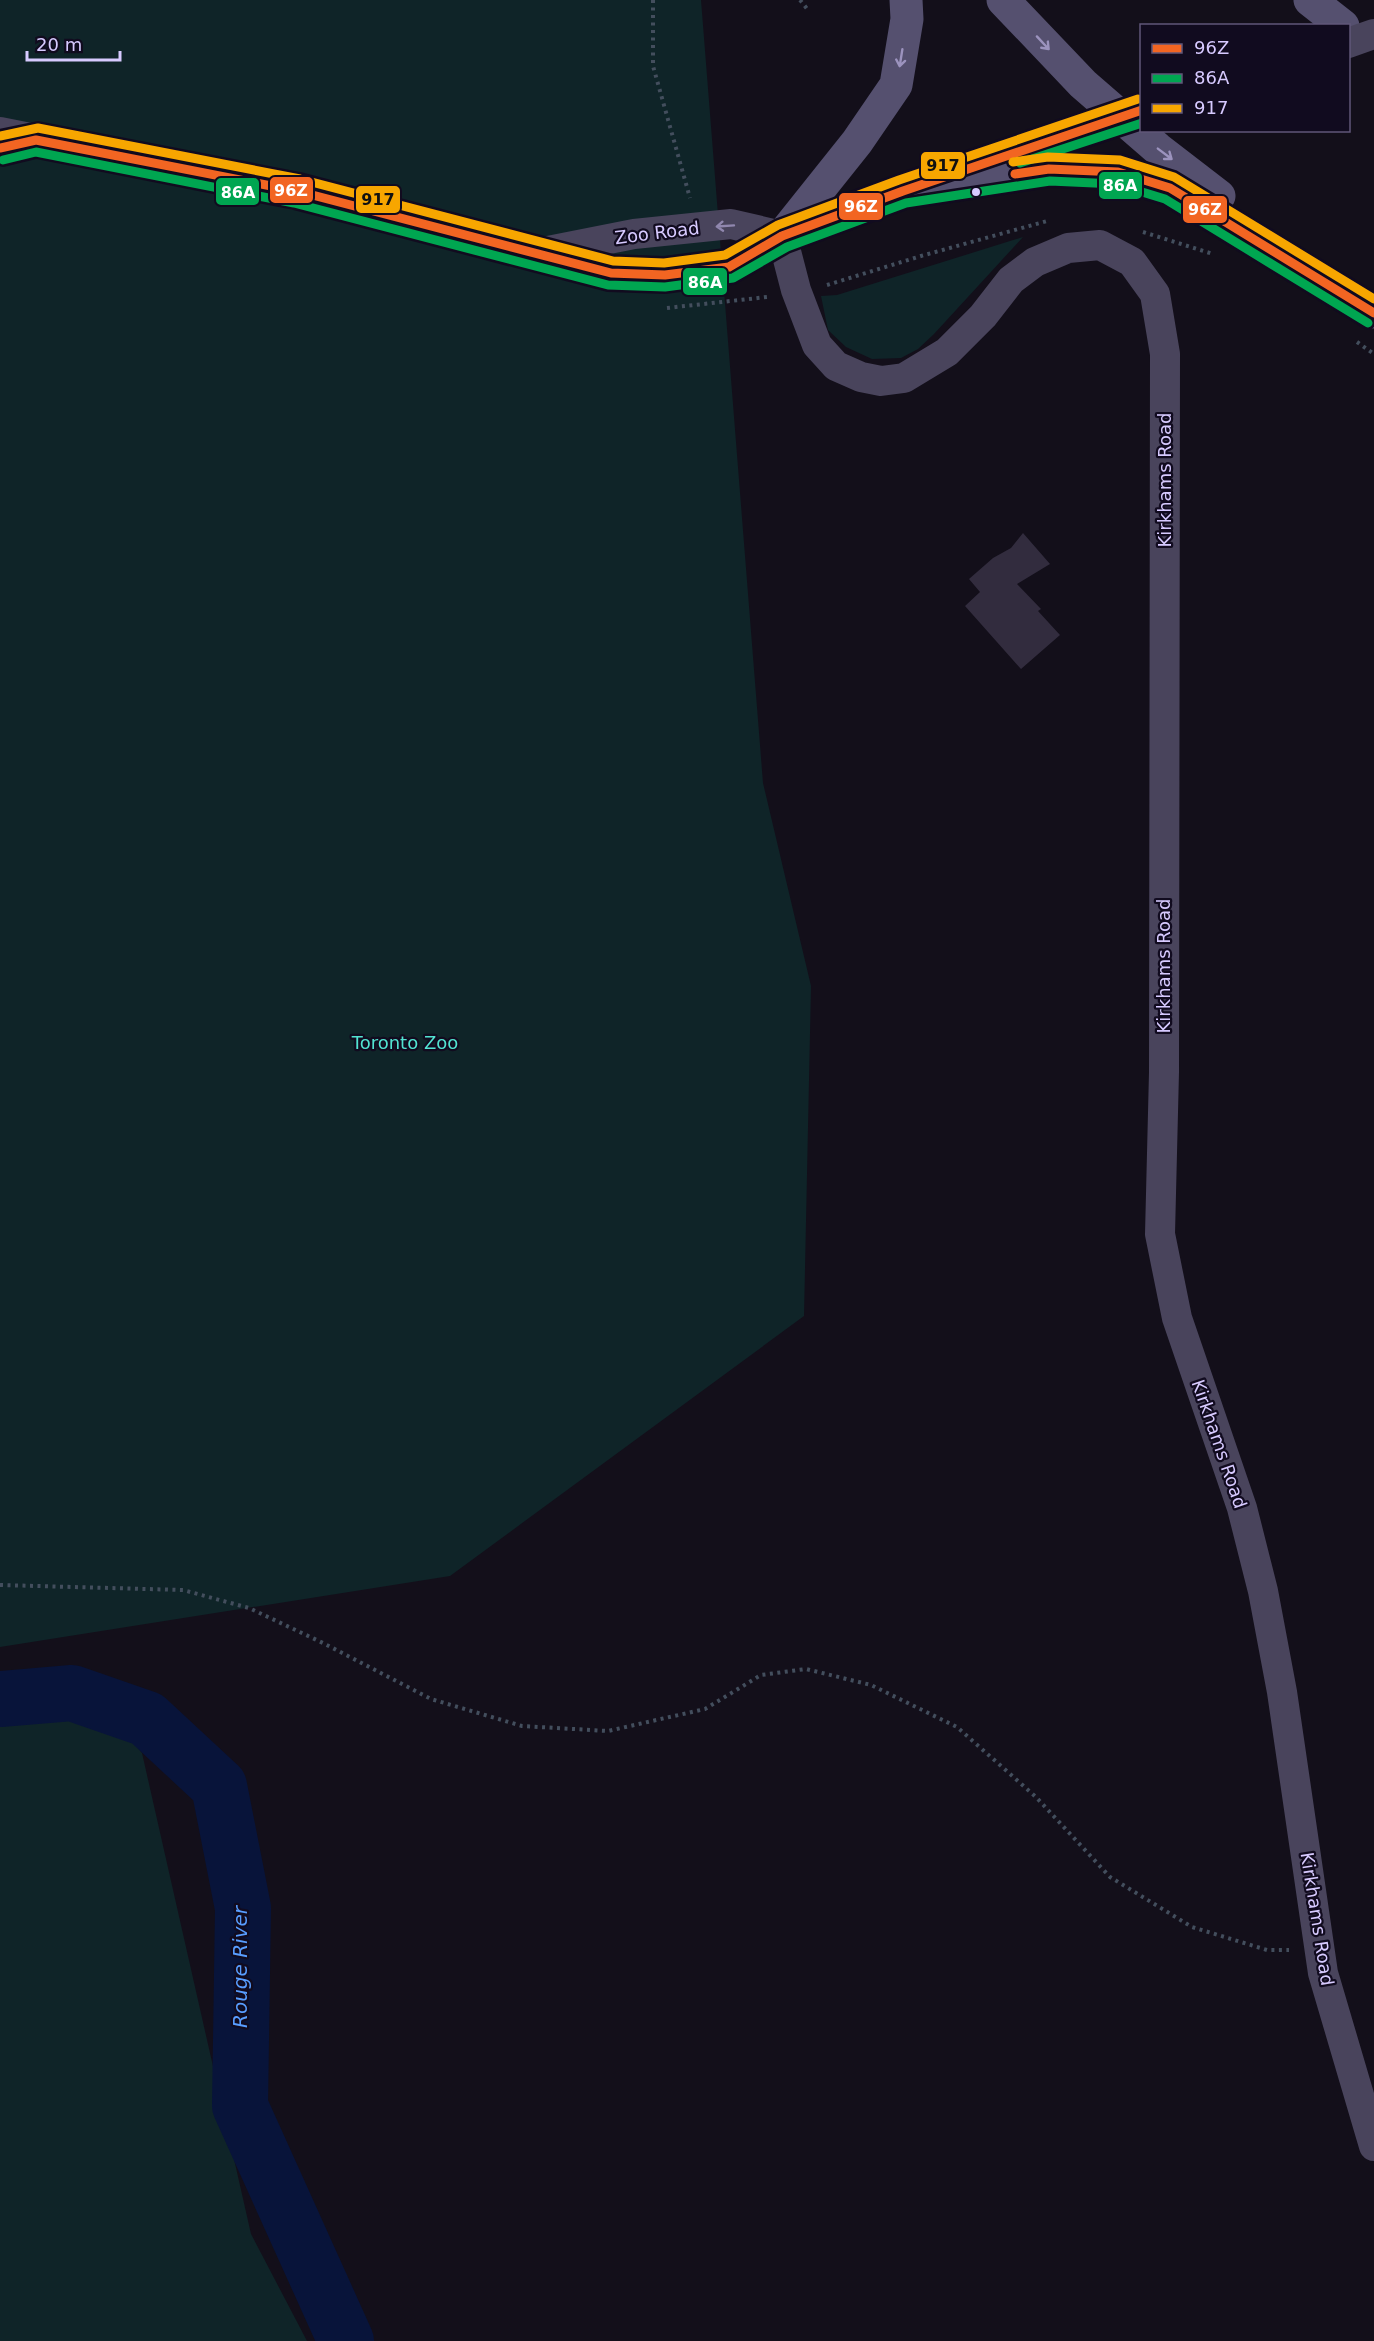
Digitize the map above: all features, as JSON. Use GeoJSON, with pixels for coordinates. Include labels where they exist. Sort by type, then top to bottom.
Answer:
{"type":"FeatureCollection","features":[{"type":"Feature","properties":{"kind":"main road"},"geometry":{"type":"LineString","coordinates":[[782,236],[857,142],[896,85],[907,19],[906,0]]}},
{"type":"Feature","properties":{"kind":"main road"},"geometry":{"type":"LineString","coordinates":[[1003,0],[1071,73],[1131,113]]}},
{"type":"Feature","properties":{"kind":"main road"},"geometry":{"type":"LineString","coordinates":[[1310,0],[1340,24]]}},
{"type":"Feature","properties":{"kind":"main road"},"geometry":{"type":"LineString","coordinates":[[1350,32],[1374,50]]}},
{"type":"Feature","properties":{"kind":"main road"},"geometry":{"type":"LineString","coordinates":[[1145,132],[1158,149],[1373,313]]}},
{"type":"Feature","properties":{"kind":"main road"},"geometry":{"type":"LineString","coordinates":[[903,191],[1049,169],[1118,172],[1170,188],[1373,313]]}},
{"type":"Feature","properties":{"kind":"street"},"geometry":{"type":"LineString","coordinates":[[1350,42],[1374,34]]}},
{"type":"Feature","properties":{"kind":"street","name":"Zoo Road"},"geometry":{"type":"LineString","coordinates":[[0,132],[297,191],[611,273],[664,275],[729,267],[782,236],[903,191],[1131,113]]}},
{"type":"Feature","properties":{"kind":"street","name":"Zoo Road"},"geometry":{"type":"LineString","coordinates":[[532,254],[634,234],[731,224],[782,236]]}},
{"type":"Feature","properties":{"kind":"street","name":"Kirkhams Road"},"geometry":{"type":"LineString","coordinates":[[782,236],[796,290],[817,345],[836,366],[861,377],[882,381],[904,378],[947,352],[983,316],[1011,280],[1035,262],[1068,248],[1100,245],[1132,262],[1155,294],[1165,354],[1164,1072],[1160,1234],[1177,1318],[1242,1508],[1263,1591],[1282,1692],[1323,1973],[1374,2146]]}},
{"type":"Feature","properties":{"kind":"path"},"geometry":{"type":"LineString","coordinates":[[653,0],[654,66],[692,206]]}},
{"type":"Feature","properties":{"kind":"path"},"geometry":{"type":"LineString","coordinates":[[800,0],[808,10]]}},
{"type":"Feature","properties":{"kind":"path"},"geometry":{"type":"LineString","coordinates":[[666,308],[723,304],[771,297]]}},
{"type":"Feature","properties":{"kind":"path"},"geometry":{"type":"LineString","coordinates":[[0,1585],[183,1590],[249,1608],[431,1699],[522,1726],[608,1731],[705,1709],[761,1675],[806,1669],[870,1685],[957,1726],[1036,1797],[1110,1877],[1192,1927],[1267,1950],[1320,1950]]}},
{"type":"Feature","properties":{"kind":"green space","name":"Toronto Zoo"},"geometry":{"type":"Polygon","coordinates":[[[0,0],[701,0],[763,783],[811,986],[804,1316],[450,1576],[0,1647],[0,0]]]}},
{"type":"Feature","properties":{"kind":"green space"},"geometry":{"type":"Polygon","coordinates":[[[1023,237],[934,334],[918,349],[901,358],[872,359],[846,347],[828,330],[821,296],[837,295],[1023,237]]]}},
{"type":"Feature","properties":{"kind":"green space"},"geometry":{"type":"Polygon","coordinates":[[[61,1682],[88,1689],[142,1753],[251,2234],[307,2341],[0,2341],[0,1696],[61,1682]]]}},
{"type":"Feature","properties":{"kind":"building"},"geometry":{"type":"Polygon","coordinates":[[[1023,533],[1050,564],[1017,584],[1041,609],[1038,611],[1060,635],[1021,669],[965,606],[980,592],[969,579],[993,558],[1011,548],[1023,533]]]}},
{"type":"Feature","properties":{"kind":"waterway","name":"Rouge River"},"geometry":{"type":"LineString","coordinates":[[0,1699],[72,1693],[147,1719],[219,1786],[243,1908],[240,2106],[346,2341]]}},
{"type":"Feature","properties":{"kind":"transit line","name":"917"},"geometry":{"type":"LineString","coordinates":[[0,136],[38,128],[300,179],[613,261],[664,263],[725,255],[778,225],[899,180],[1138,99]]}},
{"type":"Feature","properties":{"kind":"transit line","name":"96Z"},"geometry":{"type":"LineString","coordinates":[[0,148],[36,140],[297,191],[611,273],[665,275],[729,267],[782,236],[903,191],[1140,111]]}},
{"type":"Feature","properties":{"kind":"transit line","name":"86A"},"geometry":{"type":"LineString","coordinates":[[1020,163],[1140,124]]}},
{"type":"Feature","properties":{"kind":"transit line","name":"86A"},"geometry":{"type":"LineString","coordinates":[[3,160],[36,152],[294,203],[608,285],[665,287],[733,278],[787,247],[906,203],[1050,181],[1116,184],[1165,199],[1368,323]]}},
{"type":"Feature","properties":{"kind":"transit line","name":"917"},"geometry":{"type":"LineString","coordinates":[[1013,162],[1048,157],[1120,160],[1174,177],[1374,299]]}},
{"type":"Feature","properties":{"kind":"transit line","name":"96Z"},"geometry":{"type":"LineString","coordinates":[[1015,174],[1049,169],[1118,172],[1170,188],[1374,313]]}}]}
